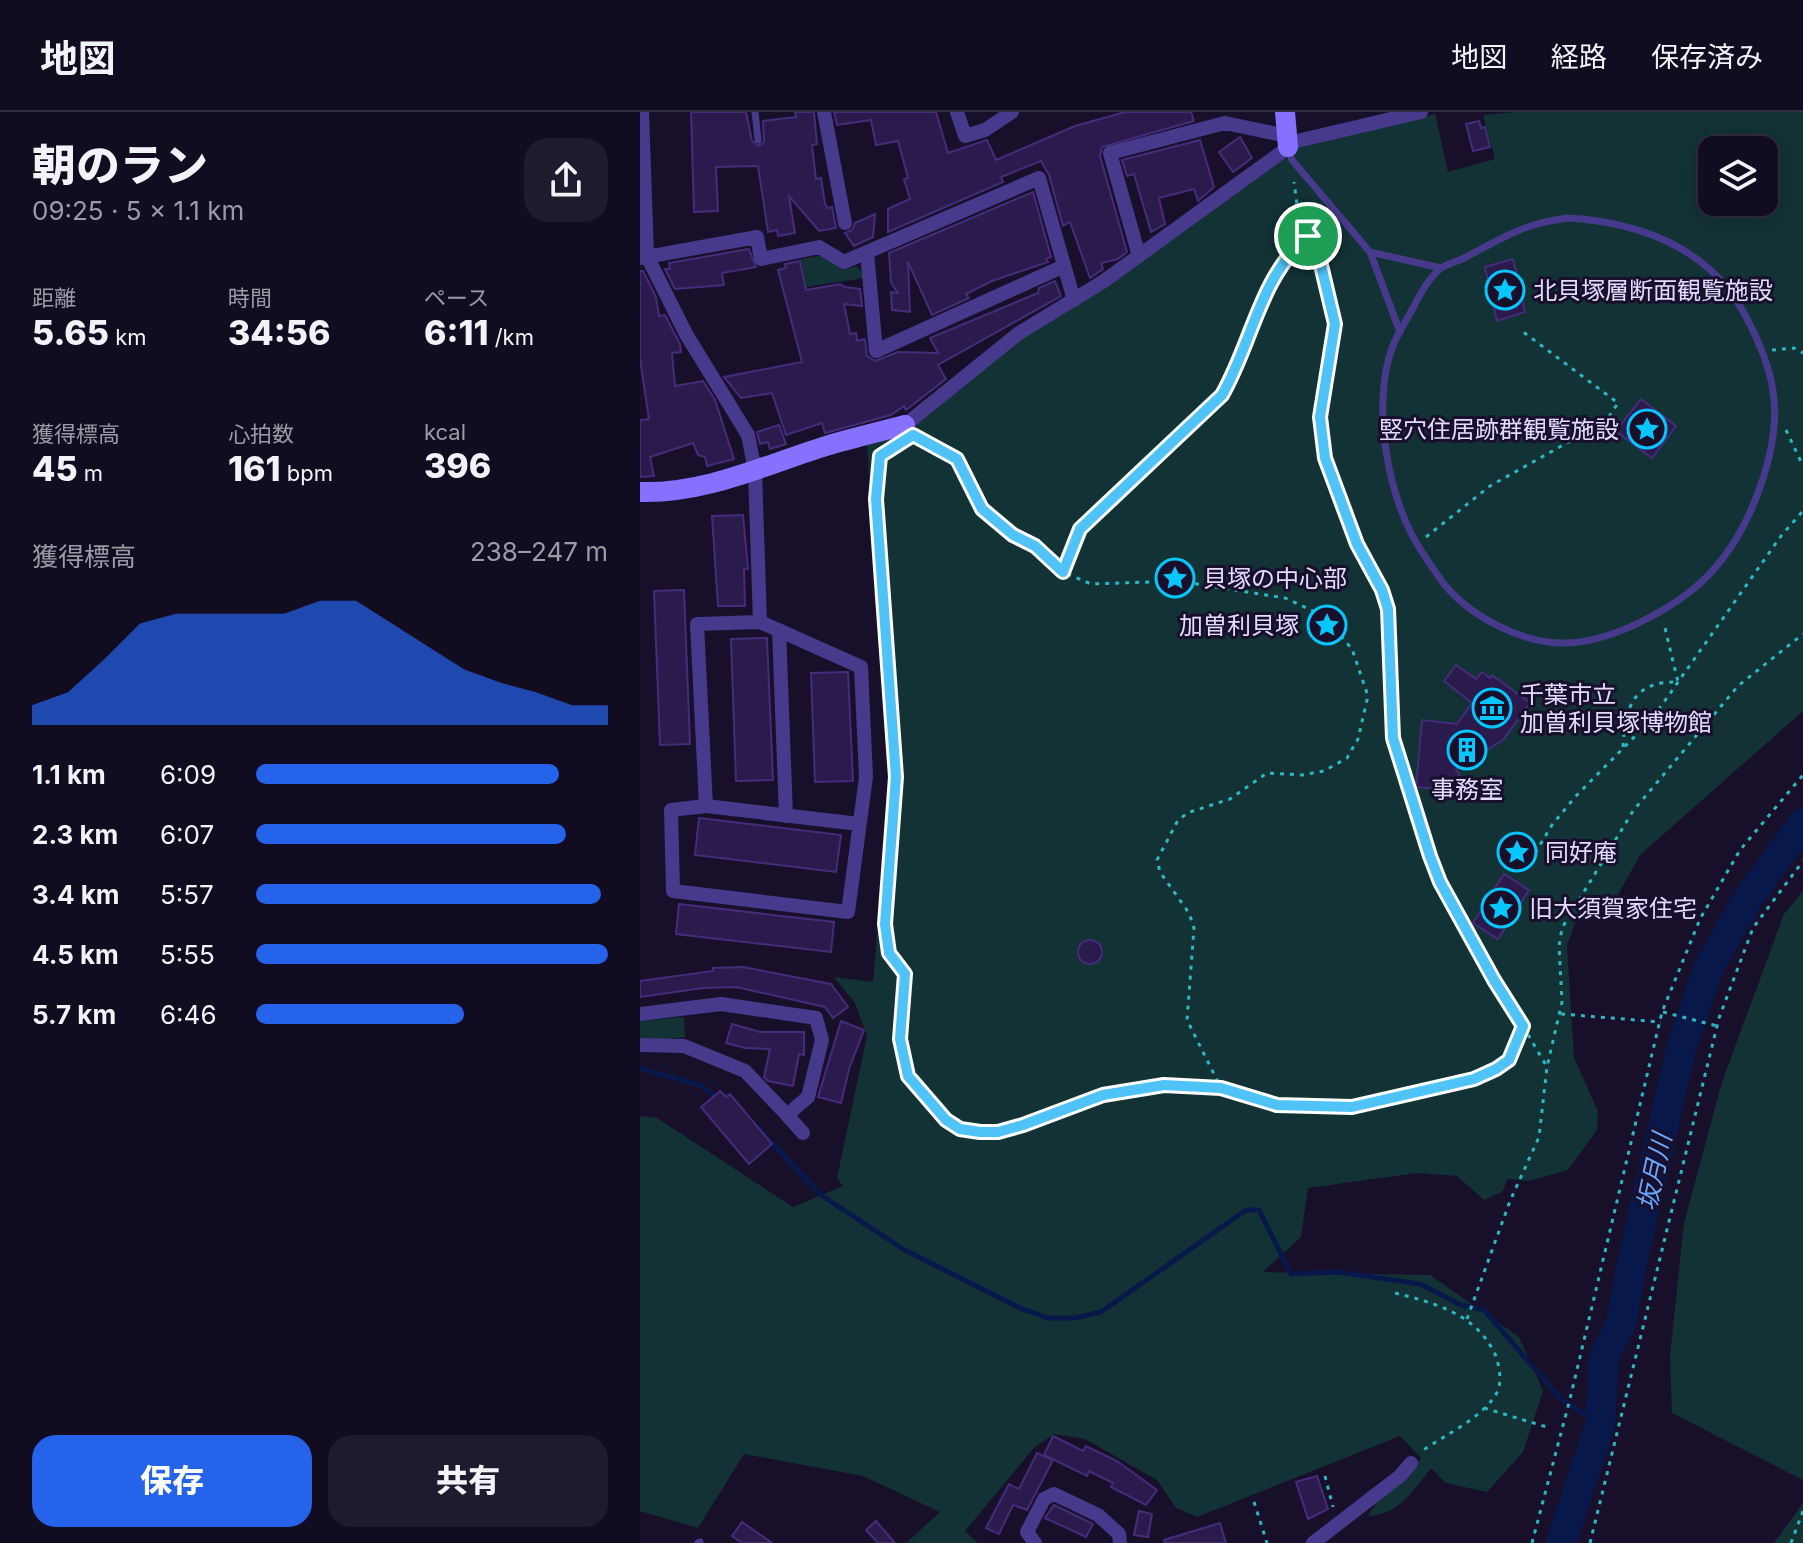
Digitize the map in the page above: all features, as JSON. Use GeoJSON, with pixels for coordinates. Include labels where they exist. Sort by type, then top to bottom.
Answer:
{"type":"FeatureCollection","features":[{"type":"Feature","properties":{"kind":"street"},"geometry":{"type":"LineString","coordinates":[[642,112],[644,257],[686,334],[748,435],[755,471],[760,622]]}},
{"type":"Feature","properties":{"kind":"street"},"geometry":{"type":"LineString","coordinates":[[824,112],[845,223]]}},
{"type":"Feature","properties":{"kind":"street"},"geometry":{"type":"LineString","coordinates":[[957,112],[965,136],[985,130],[1012,112]]}},
{"type":"Feature","properties":{"kind":"street"},"geometry":{"type":"LineString","coordinates":[[1285,112],[1289,148]]}},
{"type":"Feature","properties":{"kind":"street"},"geometry":{"type":"LineString","coordinates":[[640,492],[671,493],[755,471],[827,446],[908,431],[1019,333],[1139,256],[1297,141],[1421,112]]}},
{"type":"Feature","properties":{"kind":"street"},"geometry":{"type":"LineString","coordinates":[[1139,256],[1110,153],[1225,123],[1289,148]]}},
{"type":"Feature","properties":{"kind":"street"},"geometry":{"type":"LineString","coordinates":[[644,257],[757,237],[761,259],[819,247],[844,262],[1039,178],[1074,300]]}},
{"type":"Feature","properties":{"kind":"street"},"geometry":{"type":"LineString","coordinates":[[867,253],[876,351],[1064,266]]}},
{"type":"Feature","properties":{"kind":"street"},"geometry":{"type":"LineString","coordinates":[[706,806],[697,624],[760,622],[861,667],[866,777],[848,912],[673,891],[671,810],[706,806],[859,824]]}},
{"type":"Feature","properties":{"kind":"street"},"geometry":{"type":"LineString","coordinates":[[779,630],[786,816]]}},
{"type":"Feature","properties":{"kind":"street"},"geometry":{"type":"LineString","coordinates":[[640,1014],[721,1004],[816,1018],[822,1040],[808,1097],[787,1115]]}},
{"type":"Feature","properties":{"kind":"street"},"geometry":{"type":"LineString","coordinates":[[640,1045],[684,1046],[745,1071],[803,1133]]}},
{"type":"Feature","properties":{"kind":"street"},"geometry":{"type":"LineString","coordinates":[[1313,1543],[1400,1476],[1411,1463]]}},
{"type":"Feature","properties":{"kind":"street"},"geometry":{"type":"LineString","coordinates":[[1035,1543],[1027,1532],[1044,1499],[1054,1494],[1098,1515],[1119,1534],[1120,1543]]}},
{"type":"Feature","properties":{"kind":"lane"},"geometry":{"type":"LineString","coordinates":[[755,112],[758,140]]}},
{"type":"Feature","properties":{"kind":"lane"},"geometry":{"type":"LineString","coordinates":[[1289,148],[1370,252],[1400,332]]}},
{"type":"Feature","properties":{"kind":"lane"},"geometry":{"type":"LineString","coordinates":[[1567,218],[1627,226],[1661,236],[1706,266],[1732,292],[1763,351],[1773,391],[1774,416],[1770,456],[1761,485],[1738,534],[1714,570],[1632,627],[1567,643],[1526,638],[1481,616],[1445,585],[1416,543],[1394,493],[1385,434],[1384,397],[1391,349],[1400,332],[1416,301],[1441,268],[1532,223],[1567,218]]}},
{"type":"Feature","properties":{"kind":"lane"},"geometry":{"type":"LineString","coordinates":[[1370,252],[1441,268]]}},
{"type":"Feature","properties":{"kind":"path"},"geometry":{"type":"LineString","coordinates":[[1289,148],[1298,212],[1308,236],[1316,244],[1335,324],[1320,417],[1325,458],[1357,544],[1382,590],[1388,609],[1393,738],[1440,882],[1547,1067]]}},
{"type":"Feature","properties":{"kind":"path"},"geometry":{"type":"LineString","coordinates":[[1063,572],[1080,529],[1222,395],[1237,367],[1271,281],[1285,259],[1308,236]]}},
{"type":"Feature","properties":{"kind":"path"},"geometry":{"type":"LineString","coordinates":[[1416,543],[1441,527],[1490,486],[1606,421],[1618,403],[1522,331]]}},
{"type":"Feature","properties":{"kind":"path"},"geometry":{"type":"LineString","coordinates":[[1763,351],[1794,348],[1803,353]]}},
{"type":"Feature","properties":{"kind":"path"},"geometry":{"type":"LineString","coordinates":[[1774,416],[1792,438],[1803,466]]}},
{"type":"Feature","properties":{"kind":"path"},"geometry":{"type":"LineString","coordinates":[[1221,1088],[1187,1020],[1194,928],[1189,913],[1160,872],[1157,860],[1177,822],[1187,813],[1230,799],[1267,773],[1302,775],[1324,771],[1347,758],[1358,739],[1368,696],[1362,672],[1338,628],[1308,606],[1285,598],[1178,581],[1091,584],[1063,572],[1035,546],[1013,535],[982,509],[957,459],[908,431],[880,456],[876,499],[896,777],[885,924],[889,953],[905,974],[900,1039],[908,1076],[946,1120],[960,1129],[998,1132],[1103,1095],[1164,1085],[1221,1088],[1277,1105],[1352,1107],[1474,1079],[1496,1069],[1509,1060],[1523,1026]]}},
{"type":"Feature","properties":{"kind":"path"},"geometry":{"type":"LineString","coordinates":[[1535,853],[1552,825],[1575,797],[1652,719],[1781,536],[1803,511]]}},
{"type":"Feature","properties":{"kind":"path"},"geometry":{"type":"LineString","coordinates":[[1659,610],[1678,682]]}},
{"type":"Feature","properties":{"kind":"path"},"geometry":{"type":"LineString","coordinates":[[1467,1319],[1510,1201],[1539,1137],[1547,1067],[1559,1014],[1562,928],[1633,811],[1738,686],[1803,634]]}},
{"type":"Feature","properties":{"kind":"path"},"geometry":{"type":"LineString","coordinates":[[1623,747],[1627,711],[1638,693],[1658,681],[1678,682]]}},
{"type":"Feature","properties":{"kind":"path"},"geometry":{"type":"LineString","coordinates":[[1532,1543],[1570,1399],[1662,1012],[1700,919],[1740,850],[1803,775]]}},
{"type":"Feature","properties":{"kind":"path"},"geometry":{"type":"LineString","coordinates":[[1590,1543],[1717,1026],[1753,928],[1803,861]]}},
{"type":"Feature","properties":{"kind":"path"},"geometry":{"type":"LineString","coordinates":[[1662,1012],[1717,1026]]}},
{"type":"Feature","properties":{"kind":"path"},"geometry":{"type":"LineString","coordinates":[[1559,1014],[1661,1022]]}},
{"type":"Feature","properties":{"kind":"path"},"geometry":{"type":"LineString","coordinates":[[1395,1293],[1432,1303],[1467,1319],[1488,1341],[1500,1366],[1498,1390],[1484,1408],[1423,1450],[1411,1463]]}},
{"type":"Feature","properties":{"kind":"path"},"geometry":{"type":"LineString","coordinates":[[1484,1408],[1550,1428]]}},
{"type":"Feature","properties":{"kind":"path"},"geometry":{"type":"LineString","coordinates":[[1325,1476],[1338,1523]]}},
{"type":"Feature","properties":{"kind":"path"},"geometry":{"type":"LineString","coordinates":[[1254,1502],[1267,1543]]}},
{"type":"Feature","properties":{"kind":"path"},"geometry":{"type":"LineString","coordinates":[[1791,1543],[1803,1511]]}},
{"type":"Feature","properties":{"kind":"green space"},"geometry":{"type":"Polygon","coordinates":[[[1517,112],[1803,112],[1803,711],[1640,855],[1603,922],[1582,910],[1579,913],[1567,945],[1574,1058],[1598,1111],[1597,1130],[1568,1170],[1529,1181],[1507,1179],[1503,1191],[1484,1200],[1457,1176],[1417,1173],[1308,1188],[1301,1237],[1263,1272],[1430,1275],[1519,1337],[1543,1391],[1523,1452],[1487,1492],[1446,1483],[1431,1468],[1397,1506],[1379,1515],[1368,1516],[1421,1458],[1400,1436],[1197,1517],[1176,1508],[1157,1480],[1085,1439],[1054,1434],[1034,1448],[965,1531],[978,1543],[906,1543],[940,1512],[863,1476],[744,1454],[698,1528],[640,1511],[640,1116],[657,1118],[793,1207],[843,1186],[837,1178],[867,1036],[855,1003],[834,977],[873,982],[890,778],[867,445],[906,431],[1015,341],[1297,147],[1435,114],[1448,172],[1495,159],[1483,115],[1517,112]]]}},
{"type":"Feature","properties":{"kind":"green space"},"geometry":{"type":"Polygon","coordinates":[[[824,255],[846,269],[856,266],[864,278],[806,287],[801,259],[824,255]]]}},
{"type":"Feature","properties":{"kind":"green space"},"geometry":{"type":"Polygon","coordinates":[[[1803,891],[1803,1480],[1672,1413],[1670,1356],[1684,1223],[1722,1082],[1784,914],[1803,891]]]}},
{"type":"Feature","properties":{"kind":"green space"},"geometry":{"type":"Polygon","coordinates":[[[684,1017],[685,1037],[640,1042],[640,1021],[684,1017]]]}},
{"type":"Feature","properties":{"kind":"green space"},"geometry":{"type":"Polygon","coordinates":[[[1803,1503],[1803,1543],[1774,1543],[1803,1503]]]}},
{"type":"Feature","properties":{"kind":"building"},"geometry":{"type":"Polygon","coordinates":[[[691,112],[746,112],[752,141],[758,146],[764,142],[763,121],[796,117],[795,112],[814,112],[817,144],[812,145],[816,179],[821,178],[825,204],[827,208],[832,207],[836,228],[819,231],[789,196],[795,233],[778,236],[777,230],[768,232],[758,166],[716,167],[718,211],[694,212],[691,112]]]}},
{"type":"Feature","properties":{"kind":"building"},"geometry":{"type":"Polygon","coordinates":[[[834,112],[936,112],[948,153],[987,140],[996,160],[1075,126],[1125,112],[1191,112],[1194,121],[1102,147],[1100,156],[1127,252],[1118,259],[1101,263],[1103,269],[1090,278],[1070,222],[1063,226],[1049,175],[1041,161],[1001,177],[1003,182],[888,232],[888,209],[910,199],[898,141],[876,145],[871,120],[837,125],[834,112]]]}},
{"type":"Feature","properties":{"kind":"building"},"geometry":{"type":"Polygon","coordinates":[[[1479,121],[1481,128],[1485,127],[1490,147],[1473,151],[1466,124],[1479,121]]]}},
{"type":"Feature","properties":{"kind":"building"},"geometry":{"type":"Polygon","coordinates":[[[1240,137],[1252,158],[1233,172],[1219,152],[1240,137]]]}},
{"type":"Feature","properties":{"kind":"building"},"geometry":{"type":"Polygon","coordinates":[[[1200,140],[1214,187],[1198,201],[1194,189],[1159,198],[1165,224],[1151,232],[1134,174],[1127,176],[1122,160],[1200,140]]]}},
{"type":"Feature","properties":{"kind":"building"},"geometry":{"type":"Polygon","coordinates":[[[1033,192],[1051,257],[1046,259],[1048,262],[992,281],[966,294],[969,298],[932,315],[908,262],[910,312],[892,310],[891,292],[898,293],[891,283],[889,253],[1033,192]]]}},
{"type":"Feature","properties":{"kind":"building"},"geometry":{"type":"Polygon","coordinates":[[[875,214],[873,237],[854,246],[845,233],[852,230],[855,223],[875,214]]]}},
{"type":"Feature","properties":{"kind":"building"},"geometry":{"type":"Polygon","coordinates":[[[749,249],[756,267],[722,273],[724,285],[675,289],[665,269],[670,269],[669,263],[749,249]]]}},
{"type":"Feature","properties":{"kind":"building"},"geometry":{"type":"Polygon","coordinates":[[[1513,259],[1525,312],[1497,321],[1485,267],[1513,259]]]}},
{"type":"Feature","properties":{"kind":"building"},"geometry":{"type":"Polygon","coordinates":[[[800,261],[806,290],[840,284],[860,289],[862,306],[844,304],[850,334],[856,333],[857,341],[865,339],[867,356],[875,361],[898,352],[938,353],[930,338],[1038,293],[1039,288],[1055,281],[1061,296],[938,365],[946,379],[906,410],[904,406],[891,415],[825,433],[822,423],[786,435],[772,393],[741,398],[724,377],[802,362],[778,270],[786,268],[785,264],[800,261]]]}},
{"type":"Feature","properties":{"kind":"building"},"geometry":{"type":"Polygon","coordinates":[[[640,271],[643,271],[656,297],[659,316],[665,315],[680,344],[681,352],[672,353],[675,386],[703,381],[715,400],[734,459],[707,466],[705,457],[698,455],[693,443],[650,457],[654,476],[640,477],[640,420],[649,419],[640,359],[640,271]]]}},
{"type":"Feature","properties":{"kind":"building"},"geometry":{"type":"Polygon","coordinates":[[[1641,399],[1676,426],[1652,458],[1616,431],[1641,399]]]}},
{"type":"Feature","properties":{"kind":"building"},"geometry":{"type":"Polygon","coordinates":[[[779,425],[786,444],[770,449],[768,442],[760,444],[757,432],[779,425]]]}},
{"type":"Feature","properties":{"kind":"building"},"geometry":{"type":"Polygon","coordinates":[[[743,515],[748,569],[744,569],[745,606],[718,606],[712,516],[743,515]]]}},
{"type":"Feature","properties":{"kind":"building"},"geometry":{"type":"Polygon","coordinates":[[[684,590],[690,744],[660,745],[654,591],[684,590]]]}},
{"type":"Feature","properties":{"kind":"building"},"geometry":{"type":"Polygon","coordinates":[[[767,638],[773,780],[736,781],[731,639],[767,638]]]}},
{"type":"Feature","properties":{"kind":"building"},"geometry":{"type":"Polygon","coordinates":[[[1456,665],[1476,679],[1482,672],[1490,678],[1492,675],[1530,703],[1503,740],[1456,769],[1461,778],[1452,784],[1443,782],[1442,789],[1416,787],[1422,720],[1457,724],[1472,703],[1444,681],[1456,665]]]}},
{"type":"Feature","properties":{"kind":"building"},"geometry":{"type":"Polygon","coordinates":[[[848,672],[853,781],[815,782],[811,673],[848,672]]]}},
{"type":"Feature","properties":{"kind":"building"},"geometry":{"type":"Polygon","coordinates":[[[699,818],[841,835],[836,872],[695,855],[699,818]]]}},
{"type":"Feature","properties":{"kind":"building"},"geometry":{"type":"Polygon","coordinates":[[[1504,874],[1529,890],[1498,939],[1473,923],[1504,874]]]}},
{"type":"Feature","properties":{"kind":"building"},"geometry":{"type":"Polygon","coordinates":[[[679,904],[834,922],[831,952],[676,934],[679,904]]]}},
{"type":"Feature","properties":{"kind":"building"},"geometry":{"type":"Polygon","coordinates":[[[1090,940],[1099,943],[1102,952],[1099,961],[1090,964],[1081,961],[1078,952],[1081,943],[1090,940]]]}},
{"type":"Feature","properties":{"kind":"building"},"geometry":{"type":"Polygon","coordinates":[[[743,967],[831,984],[848,1007],[833,1018],[825,1007],[736,987],[703,988],[640,997],[640,981],[713,971],[713,968],[743,967]]]}},
{"type":"Feature","properties":{"kind":"building"},"geometry":{"type":"Polygon","coordinates":[[[841,1021],[864,1030],[849,1069],[841,1103],[818,1097],[841,1021]]]}},
{"type":"Feature","properties":{"kind":"building"},"geometry":{"type":"Polygon","coordinates":[[[732,1024],[760,1032],[804,1032],[804,1055],[799,1054],[793,1086],[768,1081],[764,1077],[770,1049],[726,1043],[732,1024]]]}},
{"type":"Feature","properties":{"kind":"building"},"geometry":{"type":"Polygon","coordinates":[[[720,1091],[726,1097],[730,1094],[772,1144],[749,1164],[701,1107],[720,1091]]]}},
{"type":"Feature","properties":{"kind":"building"},"geometry":{"type":"Polygon","coordinates":[[[1053,1436],[1083,1451],[1086,1446],[1117,1461],[1157,1490],[1146,1505],[1111,1487],[1113,1483],[1089,1471],[1087,1476],[1044,1455],[1053,1436]]]}},
{"type":"Feature","properties":{"kind":"building"},"geometry":{"type":"Polygon","coordinates":[[[1037,1453],[1053,1460],[1027,1510],[1013,1505],[999,1534],[986,1528],[1009,1484],[1019,1489],[1037,1453]]]}},
{"type":"Feature","properties":{"kind":"building"},"geometry":{"type":"Polygon","coordinates":[[[1317,1476],[1328,1509],[1308,1519],[1296,1482],[1317,1476]]]}},
{"type":"Feature","properties":{"kind":"building"},"geometry":{"type":"Polygon","coordinates":[[[1054,1505],[1093,1524],[1086,1537],[1045,1518],[1054,1505]]]}},
{"type":"Feature","properties":{"kind":"building"},"geometry":{"type":"Polygon","coordinates":[[[1139,1511],[1152,1514],[1148,1537],[1134,1535],[1139,1511]]]}},
{"type":"Feature","properties":{"kind":"building"},"geometry":{"type":"Polygon","coordinates":[[[876,1521],[895,1543],[878,1543],[866,1530],[876,1521]]]}},
{"type":"Feature","properties":{"kind":"building"},"geometry":{"type":"Polygon","coordinates":[[[742,1522],[772,1543],[742,1543],[732,1536],[742,1522]]]}},
{"type":"Feature","properties":{"kind":"building"},"geometry":{"type":"Polygon","coordinates":[[[1220,1523],[1226,1543],[1165,1543],[1164,1540],[1220,1523]]]}},
{"type":"Feature","properties":{"kind":"waterway","name":"坂月川"},"geometry":{"type":"LineString","coordinates":[[1561,1543],[1600,1425],[1604,1357],[1621,1324],[1682,1045],[1710,965],[1747,900],[1803,823]]}},
{"type":"Feature","properties":{"kind":"waterway"},"geometry":{"type":"LineString","coordinates":[[640,1068],[701,1086],[721,1099]]}},
{"type":"Feature","properties":{"kind":"waterway"},"geometry":{"type":"LineString","coordinates":[[757,1127],[821,1195],[903,1249],[1020,1308],[1048,1318],[1075,1318],[1101,1312],[1246,1210],[1259,1210],[1291,1274],[1338,1272],[1420,1284],[1461,1305],[1484,1310],[1561,1399],[1600,1425]]}},
{"type":"Feature","properties":{"kind":"place","name":"北貝塚層断面観覧施設"},"geometry":{"type":"Point","coordinates":[1505,290]}},
{"type":"Feature","properties":{"kind":"place","name":"竪穴住居跡群観覧施設"},"geometry":{"type":"Point","coordinates":[1647,429]}},
{"type":"Feature","properties":{"kind":"place","name":"貝塚の中心部"},"geometry":{"type":"Point","coordinates":[1175,578]}},
{"type":"Feature","properties":{"kind":"place","name":"加曽利貝塚"},"geometry":{"type":"Point","coordinates":[1327,625]}},
{"type":"Feature","properties":{"kind":"place","name":"千葉市立 加曽利貝塚博物館"},"geometry":{"type":"Point","coordinates":[1492,708]}},
{"type":"Feature","properties":{"kind":"place","name":"事務室"},"geometry":{"type":"Point","coordinates":[1467,750]}},
{"type":"Feature","properties":{"kind":"place","name":"同好庵"},"geometry":{"type":"Point","coordinates":[1517,852]}},
{"type":"Feature","properties":{"kind":"place","name":"旧大須賀家住宅"},"geometry":{"type":"Point","coordinates":[1501,908]}},
{"type":"Feature","properties":{"kind":"route"},"geometry":{"type":"LineString","coordinates":[[1308,236],[1316,244],[1335,324],[1320,417],[1325,458],[1357,544],[1382,590],[1388,609],[1393,738],[1440,882],[1523,1026],[1509,1060],[1496,1069],[1474,1079],[1352,1107],[1277,1105],[1221,1088],[1164,1085],[1103,1095],[998,1132],[960,1129],[926,1100],[908,1076],[900,1039],[905,974],[889,953],[885,924],[896,777],[876,499],[880,456],[913,435],[957,459],[982,509],[1001,527],[1035,546],[1063,572],[1080,529],[1222,395],[1237,367],[1271,281],[1285,259],[1308,236]]}}]}
